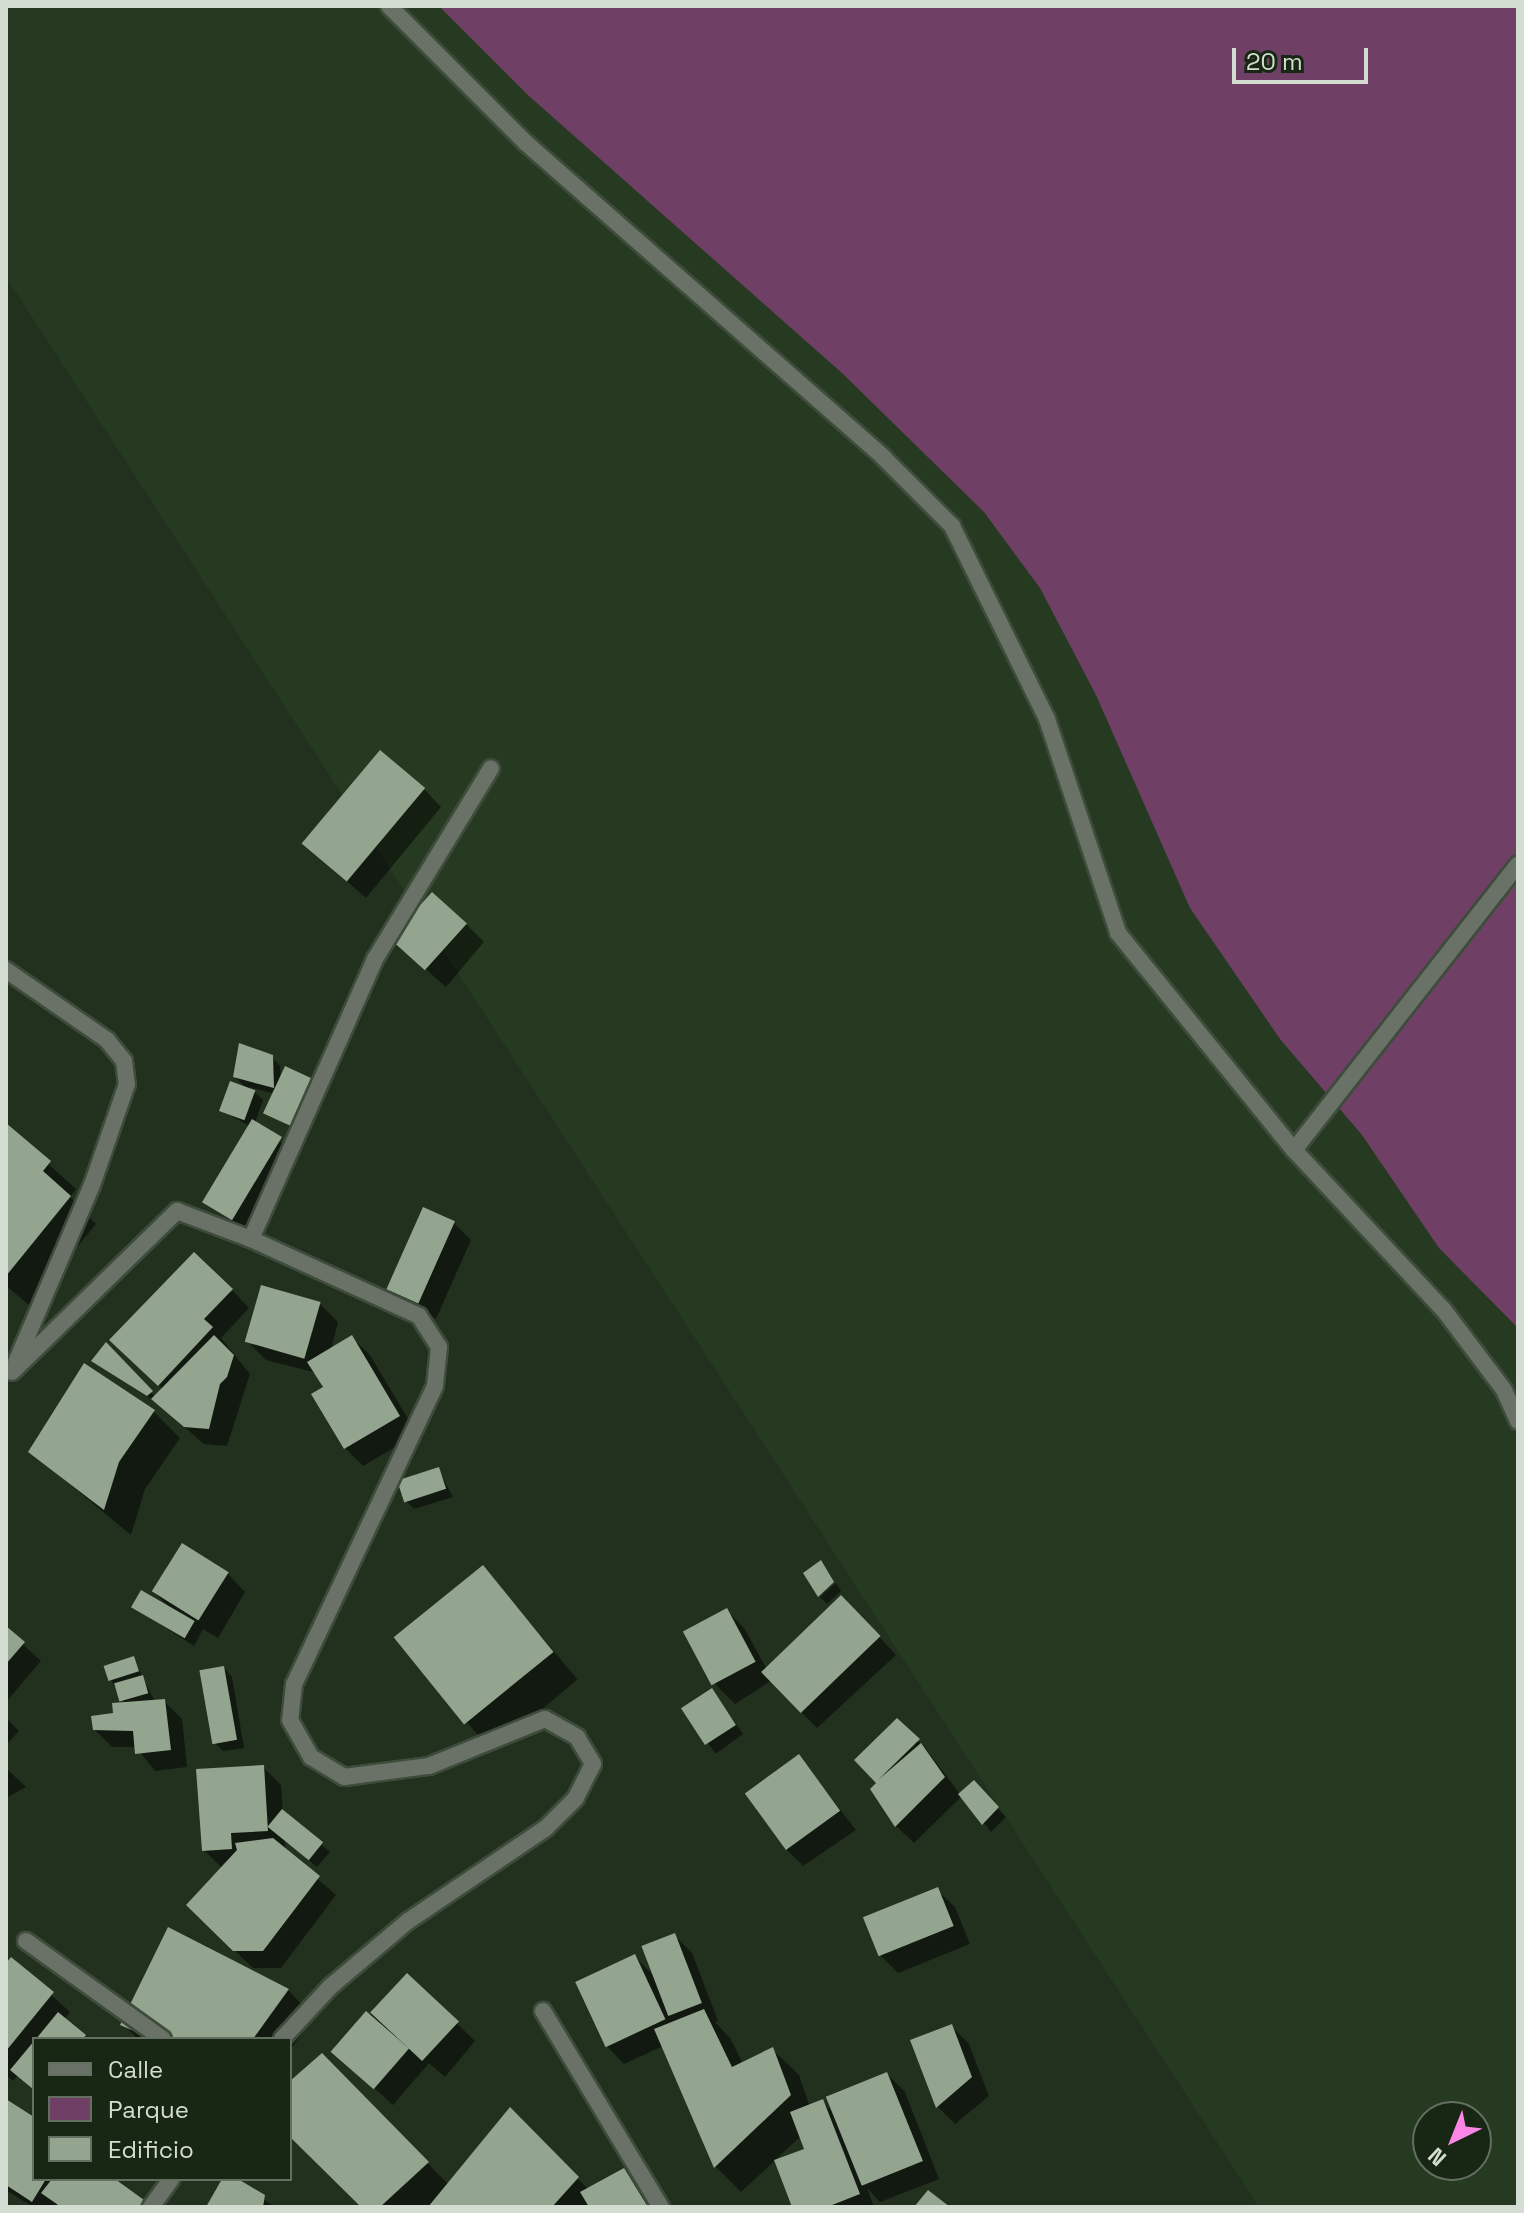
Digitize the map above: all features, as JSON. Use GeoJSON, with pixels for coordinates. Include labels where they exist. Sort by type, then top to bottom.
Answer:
{"type":"FeatureCollection","features":[{"type":"Feature","properties":{"kind":"street"},"geometry":{"type":"LineString","coordinates":[[389,6],[526,143],[883,457],[952,526],[1047,719],[1118,933],[1294,1150],[1443,1309],[1504,1390],[1518,1421]]}},
{"type":"Feature","properties":{"kind":"street"},"geometry":{"type":"LineString","coordinates":[[251,1239],[375,959],[491,768]]}},
{"type":"Feature","properties":{"kind":"street"},"geometry":{"type":"LineString","coordinates":[[1294,1150],[1518,864]]}},
{"type":"Feature","properties":{"kind":"street"},"geometry":{"type":"LineString","coordinates":[[6,970],[107,1040],[124,1061],[127,1084],[92,1185],[8,1373]]}},
{"type":"Feature","properties":{"kind":"street"},"geometry":{"type":"LineString","coordinates":[[8,1373],[177,1211],[251,1239],[419,1316],[439,1347],[435,1386],[294,1684],[290,1720],[311,1757],[344,1777],[429,1766],[545,1719],[577,1737],[593,1764],[576,1798],[546,1828],[408,1921],[330,1987],[284,2037]]}},
{"type":"Feature","properties":{"kind":"street"},"geometry":{"type":"LineString","coordinates":[[26,1941],[160,2037]]}},
{"type":"Feature","properties":{"kind":"street"},"geometry":{"type":"LineString","coordinates":[[543,2011],[661,2207]]}},
{"type":"Feature","properties":{"kind":"street"},"geometry":{"type":"LineString","coordinates":[[151,2207],[170,2181]]}},
{"type":"Feature","properties":{"kind":"shaded area"},"geometry":{"type":"Polygon","coordinates":[[[6,6],[1518,6],[1518,2207],[1259,2207],[6,277],[6,6]]]}},
{"type":"Feature","properties":{"kind":"green space"},"geometry":{"type":"Polygon","coordinates":[[[439,6],[1518,6],[1518,1328],[1439,1248],[1362,1135],[1280,1039],[1190,908],[1096,695],[1040,588],[984,512],[842,373],[529,96],[439,6]]]}},
{"type":"Feature","properties":{"kind":"building"},"geometry":{"type":"Polygon","coordinates":[[[380,750],[425,788],[347,881],[302,843],[380,750]]]}},
{"type":"Feature","properties":{"kind":"building"},"geometry":{"type":"Polygon","coordinates":[[[432,892],[467,923],[425,970],[390,939],[432,892]]]}},
{"type":"Feature","properties":{"kind":"building"},"geometry":{"type":"Polygon","coordinates":[[[239,1043],[273,1055],[274,1088],[233,1077],[239,1043]]]}},
{"type":"Feature","properties":{"kind":"building"},"geometry":{"type":"Polygon","coordinates":[[[285,1066],[313,1079],[291,1126],[263,1113],[285,1066]]]}},
{"type":"Feature","properties":{"kind":"building"},"geometry":{"type":"Polygon","coordinates":[[[230,1081],[255,1090],[244,1120],[219,1111],[230,1081]]]}},
{"type":"Feature","properties":{"kind":"building"},"geometry":{"type":"Polygon","coordinates":[[[252,1119],[282,1137],[232,1220],[202,1202],[252,1119]]]}},
{"type":"Feature","properties":{"kind":"building"},"geometry":{"type":"Polygon","coordinates":[[[6,1123],[51,1161],[43,1171],[71,1196],[6,1276],[6,1123]]]}},
{"type":"Feature","properties":{"kind":"building"},"geometry":{"type":"Polygon","coordinates":[[[423,1207],[455,1221],[418,1303],[386,1289],[423,1207]]]}},
{"type":"Feature","properties":{"kind":"building"},"geometry":{"type":"Polygon","coordinates":[[[194,1252],[233,1289],[204,1319],[213,1327],[158,1386],[109,1340],[194,1252]]]}},
{"type":"Feature","properties":{"kind":"building"},"geometry":{"type":"Polygon","coordinates":[[[261,1285],[321,1302],[304,1359],[245,1342],[261,1285]]]}},
{"type":"Feature","properties":{"kind":"building"},"geometry":{"type":"Polygon","coordinates":[[[214,1335],[234,1355],[227,1377],[220,1384],[209,1429],[184,1427],[151,1399],[214,1335]]]}},
{"type":"Feature","properties":{"kind":"building"},"geometry":{"type":"Polygon","coordinates":[[[352,1335],[400,1416],[344,1449],[311,1394],[323,1387],[307,1362],[352,1335]]]}},
{"type":"Feature","properties":{"kind":"building"},"geometry":{"type":"Polygon","coordinates":[[[106,1342],[153,1391],[147,1396],[91,1361],[106,1342]]]}},
{"type":"Feature","properties":{"kind":"building"},"geometry":{"type":"Polygon","coordinates":[[[84,1363],[155,1410],[119,1462],[104,1510],[28,1452],[84,1363]]]}},
{"type":"Feature","properties":{"kind":"building"},"geometry":{"type":"Polygon","coordinates":[[[439,1467],[446,1489],[404,1502],[397,1481],[439,1467]]]}},
{"type":"Feature","properties":{"kind":"building"},"geometry":{"type":"Polygon","coordinates":[[[182,1543],[229,1572],[198,1620],[152,1591],[182,1543]]]}},
{"type":"Feature","properties":{"kind":"building"},"geometry":{"type":"Polygon","coordinates":[[[821,1560],[834,1582],[818,1597],[803,1573],[821,1560]]]}},
{"type":"Feature","properties":{"kind":"building"},"geometry":{"type":"Polygon","coordinates":[[[483,1565],[553,1652],[464,1724],[394,1637],[483,1565]]]}},
{"type":"Feature","properties":{"kind":"building"},"geometry":{"type":"Polygon","coordinates":[[[141,1590],[195,1621],[185,1638],[131,1607],[141,1590]]]}},
{"type":"Feature","properties":{"kind":"building"},"geometry":{"type":"Polygon","coordinates":[[[841,1595],[881,1636],[801,1713],[761,1672],[841,1595]]]}},
{"type":"Feature","properties":{"kind":"building"},"geometry":{"type":"Polygon","coordinates":[[[727,1608],[756,1662],[711,1685],[683,1631],[727,1608]]]}},
{"type":"Feature","properties":{"kind":"building"},"geometry":{"type":"Polygon","coordinates":[[[6,1626],[25,1642],[6,1664],[6,1626]]]}},
{"type":"Feature","properties":{"kind":"building"},"geometry":{"type":"Polygon","coordinates":[[[134,1656],[139,1671],[109,1681],[104,1666],[134,1656]]]}},
{"type":"Feature","properties":{"kind":"building"},"geometry":{"type":"Polygon","coordinates":[[[224,1666],[237,1740],[212,1744],[199,1670],[224,1666]]]}},
{"type":"Feature","properties":{"kind":"building"},"geometry":{"type":"Polygon","coordinates":[[[143,1675],[148,1693],[119,1702],[114,1683],[143,1675]]]}},
{"type":"Feature","properties":{"kind":"building"},"geometry":{"type":"Polygon","coordinates":[[[712,1688],[736,1725],[705,1745],[681,1708],[712,1688]]]}},
{"type":"Feature","properties":{"kind":"building"},"geometry":{"type":"Polygon","coordinates":[[[165,1699],[171,1750],[135,1754],[133,1731],[93,1730],[91,1716],[113,1713],[112,1703],[165,1699]]]}},
{"type":"Feature","properties":{"kind":"building"},"geometry":{"type":"Polygon","coordinates":[[[897,1718],[920,1739],[878,1780],[921,1743],[945,1777],[895,1827],[870,1789],[876,1783],[854,1760],[897,1718]]]}},
{"type":"Feature","properties":{"kind":"building"},"geometry":{"type":"Polygon","coordinates":[[[799,1754],[840,1811],[786,1850],[745,1793],[799,1754]]]}},
{"type":"Feature","properties":{"kind":"building"},"geometry":{"type":"Polygon","coordinates":[[[264,1765],[268,1831],[231,1833],[232,1849],[202,1851],[196,1769],[264,1765]]]}},
{"type":"Feature","properties":{"kind":"building"},"geometry":{"type":"Polygon","coordinates":[[[974,1780],[999,1807],[982,1825],[958,1794],[974,1780]]]}},
{"type":"Feature","properties":{"kind":"building"},"geometry":{"type":"Polygon","coordinates":[[[282,1809],[323,1842],[309,1860],[268,1827],[282,1809]]]}},
{"type":"Feature","properties":{"kind":"building"},"geometry":{"type":"Polygon","coordinates":[[[273,1838],[320,1876],[263,1951],[233,1951],[186,1905],[237,1850],[235,1843],[273,1838]]]}},
{"type":"Feature","properties":{"kind":"building"},"geometry":{"type":"Polygon","coordinates":[[[938,1887],[954,1926],[879,1956],[863,1917],[938,1887]]]}},
{"type":"Feature","properties":{"kind":"building"},"geometry":{"type":"Polygon","coordinates":[[[168,1927],[289,1989],[254,2037],[148,2037],[120,2025],[168,1927]]]}},
{"type":"Feature","properties":{"kind":"building"},"geometry":{"type":"Polygon","coordinates":[[[675,1933],[702,2003],[668,2016],[641,1946],[675,1933]]]}},
{"type":"Feature","properties":{"kind":"building"},"geometry":{"type":"Polygon","coordinates":[[[635,1954],[665,2019],[606,2047],[575,1982],[635,1954]]]}},
{"type":"Feature","properties":{"kind":"building"},"geometry":{"type":"Polygon","coordinates":[[[11,1957],[54,1992],[6,2051],[6,1963],[11,1957]]]}},
{"type":"Feature","properties":{"kind":"building"},"geometry":{"type":"Polygon","coordinates":[[[407,1973],[459,2021],[422,2061],[370,2012],[407,1973]]]}},
{"type":"Feature","properties":{"kind":"building"},"geometry":{"type":"Polygon","coordinates":[[[704,2009],[732,2067],[773,2047],[791,2095],[714,2168],[654,2029],[704,2009]]]}},
{"type":"Feature","properties":{"kind":"building"},"geometry":{"type":"Polygon","coordinates":[[[366,2011],[409,2048],[374,2089],[331,2052],[366,2011]]]}},
{"type":"Feature","properties":{"kind":"building"},"geometry":{"type":"Polygon","coordinates":[[[58,2012],[86,2035],[84,2037],[38,2037],[58,2012]]]}},
{"type":"Feature","properties":{"kind":"building"},"geometry":{"type":"Polygon","coordinates":[[[952,2024],[972,2077],[936,2108],[910,2040],[952,2024]]]}},
{"type":"Feature","properties":{"kind":"building"},"geometry":{"type":"Polygon","coordinates":[[[32,2043],[32,2088],[10,2070],[32,2043]]]}},
{"type":"Feature","properties":{"kind":"building"},"geometry":{"type":"Polygon","coordinates":[[[322,2053],[429,2162],[380,2207],[361,2207],[292,2139],[292,2079],[322,2053]]]}},
{"type":"Feature","properties":{"kind":"building"},"geometry":{"type":"Polygon","coordinates":[[[887,2072],[923,2161],[862,2186],[826,2097],[887,2072]]]}},
{"type":"Feature","properties":{"kind":"building"},"geometry":{"type":"Polygon","coordinates":[[[6,2099],[32,2116],[32,2181],[45,2181],[32,2202],[6,2185],[6,2099]]]}},
{"type":"Feature","properties":{"kind":"building"},"geometry":{"type":"Polygon","coordinates":[[[823,2099],[860,2194],[827,2207],[792,2207],[774,2160],[804,2149],[790,2112],[823,2099]]]}},
{"type":"Feature","properties":{"kind":"building"},"geometry":{"type":"Polygon","coordinates":[[[510,2107],[579,2177],[552,2207],[428,2207],[510,2107]]]}},
{"type":"Feature","properties":{"kind":"building"},"geometry":{"type":"Polygon","coordinates":[[[624,2168],[648,2207],[589,2207],[580,2192],[624,2168]]]}},
{"type":"Feature","properties":{"kind":"building"},"geometry":{"type":"Polygon","coordinates":[[[50,2181],[118,2181],[144,2200],[139,2207],[61,2207],[41,2193],[50,2181]]]}},
{"type":"Feature","properties":{"kind":"building"},"geometry":{"type":"Polygon","coordinates":[[[221,2181],[241,2181],[265,2195],[263,2207],[206,2207],[221,2181]]]}},
{"type":"Feature","properties":{"kind":"building"},"geometry":{"type":"Polygon","coordinates":[[[928,2190],[950,2207],[914,2207],[928,2190]]]}}]}
